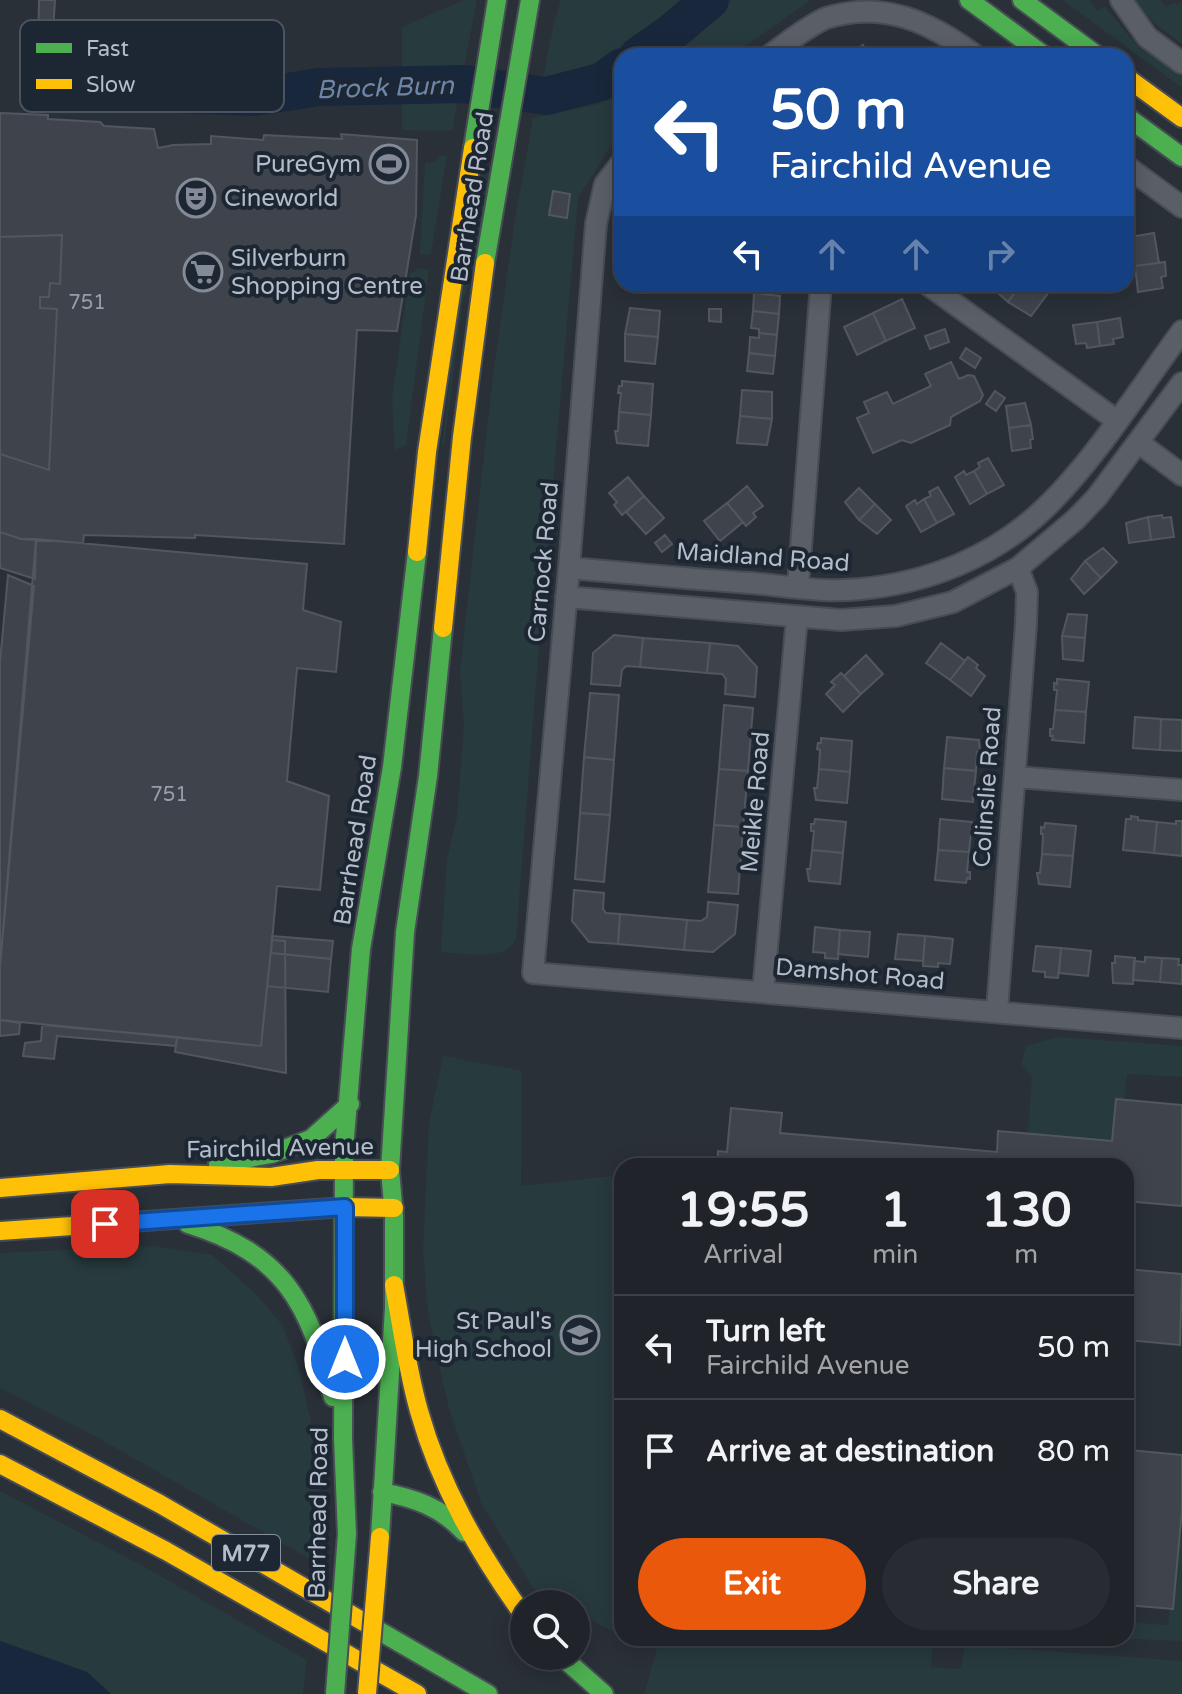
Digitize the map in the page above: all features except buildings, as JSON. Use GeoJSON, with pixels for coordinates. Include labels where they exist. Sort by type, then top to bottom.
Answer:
{"type":"FeatureCollection","features":[{"type":"Feature","properties":{"kind":"main road"},"geometry":{"type":"LineString","coordinates":[[969,0],[1034,48]]}},
{"type":"Feature","properties":{"kind":"main road"},"geometry":{"type":"LineString","coordinates":[[1022,0],[1087,48]]}},
{"type":"Feature","properties":{"kind":"main road","name":"Barrhead Road"},"geometry":{"type":"LineString","coordinates":[[335,1694],[347,1534],[343,1439],[344,1149],[361,949],[392,767],[408,648],[427,452],[496,6]]}},
{"type":"Feature","properties":{"kind":"main road","name":"Barrhead Road"},"geometry":{"type":"LineString","coordinates":[[367,1694],[380,1537],[394,1285],[394,1208],[390,1170],[405,932],[428,776],[462,437],[481,286],[528,9]]}},
{"type":"Feature","properties":{"kind":"main road"},"geometry":{"type":"LineString","coordinates":[[1134,83],[1182,118]]}},
{"type":"Feature","properties":{"kind":"main road"},"geometry":{"type":"LineString","coordinates":[[1134,122],[1182,157]]}},
{"type":"Feature","properties":{"kind":"main road","name":"Fairchild Avenue"},"geometry":{"type":"LineString","coordinates":[[170,1174],[287,1149],[311,1139],[350,1104]]}},
{"type":"Feature","properties":{"kind":"main road","name":"Fairchild Avenue"},"geometry":{"type":"LineString","coordinates":[[0,1188],[170,1174],[271,1177],[318,1170],[390,1170]]}},
{"type":"Feature","properties":{"kind":"main road"},"geometry":{"type":"LineString","coordinates":[[0,1231],[345,1207],[394,1208]]}},
{"type":"Feature","properties":{"kind":"main road"},"geometry":{"type":"LineString","coordinates":[[167,1219],[198,1226],[239,1242],[282,1275],[315,1334],[343,1439]]}},
{"type":"Feature","properties":{"kind":"main road"},"geometry":{"type":"LineString","coordinates":[[394,1285],[411,1380],[429,1445],[482,1558]]}},
{"type":"Feature","properties":{"kind":"main road","name":"M77"},"geometry":{"type":"LineString","coordinates":[[0,1419],[160,1504],[488,1694]]}},
{"type":"Feature","properties":{"kind":"main road","name":"M77"},"geometry":{"type":"LineString","coordinates":[[0,1464],[179,1558],[417,1694]]}},
{"type":"Feature","properties":{"kind":"main road"},"geometry":{"type":"LineString","coordinates":[[346,1508],[382,1492],[426,1502],[462,1529],[510,1597]]}},
{"type":"Feature","properties":{"kind":"main road"},"geometry":{"type":"LineString","coordinates":[[577,1670],[604,1694]]}},
{"type":"Feature","properties":{"kind":"street"},"geometry":{"type":"LineString","coordinates":[[1121,0],[1147,37],[1182,63]]}},
{"type":"Feature","properties":{"kind":"street"},"geometry":{"type":"LineString","coordinates":[[781,48],[824,19],[853,9],[890,10],[925,21],[964,48]]}},
{"type":"Feature","properties":{"kind":"street","name":"Carnock Road"},"geometry":{"type":"LineString","coordinates":[[533,973],[596,224],[605,184],[614,172]]}},
{"type":"Feature","properties":{"kind":"street"},"geometry":{"type":"LineString","coordinates":[[1134,172],[1182,207]]}},
{"type":"Feature","properties":{"kind":"street"},"geometry":{"type":"LineString","coordinates":[[798,586],[820,292]]}},
{"type":"Feature","properties":{"kind":"street"},"geometry":{"type":"LineString","coordinates":[[938,292],[1116,420]]}},
{"type":"Feature","properties":{"kind":"street","name":"Maidland Road"},"geometry":{"type":"LineString","coordinates":[[569,568],[858,590],[920,578],[973,558],[1018,531],[1073,479],[1182,331]]}},
{"type":"Feature","properties":{"kind":"street"},"geometry":{"type":"LineString","coordinates":[[566,597],[797,617],[872,619],[927,610],[976,592],[1018,568],[1076,519],[1097,497],[1182,383]]}},
{"type":"Feature","properties":{"kind":"street"},"geometry":{"type":"LineString","coordinates":[[1139,443],[1182,475]]}},
{"type":"Feature","properties":{"kind":"street","name":"Colinslie Road"},"geometry":{"type":"LineString","coordinates":[[997,1011],[1027,592],[1018,568]]}},
{"type":"Feature","properties":{"kind":"street"},"geometry":{"type":"LineString","coordinates":[[920,578],[927,610]]}},
{"type":"Feature","properties":{"kind":"street"},"geometry":{"type":"LineString","coordinates":[[696,609],[698,580]]}},
{"type":"Feature","properties":{"kind":"street","name":"Meikle Road"},"geometry":{"type":"LineString","coordinates":[[763,992],[797,617]]}},
{"type":"Feature","properties":{"kind":"street"},"geometry":{"type":"LineString","coordinates":[[1015,777],[1182,790]]}},
{"type":"Feature","properties":{"kind":"street","name":"Damshot Road"},"geometry":{"type":"LineString","coordinates":[[533,973],[1182,1028]]}},
{"type":"Feature","properties":{"kind":"green space"},"geometry":{"type":"Polygon","coordinates":[[[464,0],[477,0],[452,131],[402,130],[402,27],[464,0]]]}},
{"type":"Feature","properties":{"kind":"green space"},"geometry":{"type":"Polygon","coordinates":[[[561,0],[701,0],[641,48],[614,48],[613,69],[583,80],[541,89],[561,0]]]}},
{"type":"Feature","properties":{"kind":"green space"},"geometry":{"type":"Polygon","coordinates":[[[732,0],[811,0],[742,48],[670,48],[732,0]]]}},
{"type":"Feature","properties":{"kind":"green space"},"geometry":{"type":"Polygon","coordinates":[[[1063,0],[1090,0],[1097,11],[1104,6],[1131,38],[1182,76],[1182,88],[1134,53],[1134,48],[1128,48],[1063,0]]]}},
{"type":"Feature","properties":{"kind":"green space"},"geometry":{"type":"Polygon","coordinates":[[[1132,0],[1161,0],[1165,7],[1182,0],[1182,44],[1149,19],[1132,0]]]}},
{"type":"Feature","properties":{"kind":"green space"},"geometry":{"type":"Polygon","coordinates":[[[614,92],[614,142],[578,198],[516,939],[511,946],[494,954],[441,952],[447,859],[457,817],[464,725],[460,670],[493,376],[533,118],[598,104],[614,92]]]}},
{"type":"Feature","properties":{"kind":"green space"},"geometry":{"type":"Polygon","coordinates":[[[440,155],[447,156],[431,254],[420,254],[425,163],[434,162],[440,155]]]}},
{"type":"Feature","properties":{"kind":"green space"},"geometry":{"type":"Polygon","coordinates":[[[480,170],[492,172],[480,253],[463,300],[442,446],[459,297],[480,170]]]}},
{"type":"Feature","properties":{"kind":"green space"},"geometry":{"type":"Polygon","coordinates":[[[416,268],[429,270],[406,445],[395,450],[392,398],[410,273],[415,272],[416,268]]]}},
{"type":"Feature","properties":{"kind":"green space"},"geometry":{"type":"Polygon","coordinates":[[[1058,1037],[1182,1046],[1182,1077],[1127,1074],[1124,1100],[1116,1100],[1112,1141],[1028,1134],[1032,1076],[1021,1064],[1026,1046],[1058,1037]]]}},
{"type":"Feature","properties":{"kind":"green space"},"geometry":{"type":"Polygon","coordinates":[[[443,1056],[522,1071],[521,1186],[614,1176],[614,1632],[590,1618],[590,1590],[534,1590],[481,1503],[448,1405],[428,1313],[423,1250],[429,1123],[443,1056]]]}},
{"type":"Feature","properties":{"kind":"green space"},"geometry":{"type":"Polygon","coordinates":[[[153,1246],[212,1255],[256,1294],[283,1326],[300,1373],[310,1418],[323,1512],[317,1563],[93,1435],[0,1388],[0,1253],[153,1246]]]}},
{"type":"Feature","properties":{"kind":"green space"},"geometry":{"type":"Polygon","coordinates":[[[0,1491],[143,1566],[307,1660],[303,1694],[111,1694],[87,1672],[0,1641],[0,1491]]]}},
{"type":"Feature","properties":{"kind":"green space"},"geometry":{"type":"Polygon","coordinates":[[[1175,1540],[1182,1541],[1182,1641],[1134,1639],[1134,1623],[1168,1625],[1175,1540]]]}},
{"type":"Feature","properties":{"kind":"green space"},"geometry":{"type":"Polygon","coordinates":[[[658,1646],[932,1646],[931,1667],[961,1669],[965,1646],[1182,1661],[1182,1694],[644,1694],[658,1646]]]}},
{"type":"Feature","properties":{"kind":"water"},"geometry":{"type":"Polygon","coordinates":[[[0,1641],[87,1672],[111,1694],[0,1694],[0,1641]]]}},
{"type":"Feature","properties":{"kind":"waterway","name":"Brock Burn"},"geometry":{"type":"LineString","coordinates":[[649,48],[710,0]]}},
{"type":"Feature","properties":{"kind":"waterway","name":"Brock Burn"},"geometry":{"type":"LineString","coordinates":[[284,92],[319,87],[463,84],[546,96],[601,82],[614,73]]}},
{"type":"Feature","properties":{"kind":"traffic: fast"},"geometry":{"type":"LineString","coordinates":[[473,148],[497,0]]}},
{"type":"Feature","properties":{"kind":"traffic: fast"},"geometry":{"type":"LineString","coordinates":[[485,263],[530,0]]}},
{"type":"Feature","properties":{"kind":"traffic: fast"},"geometry":{"type":"LineString","coordinates":[[969,0],[1034,48]]}},
{"type":"Feature","properties":{"kind":"traffic: fast"},"geometry":{"type":"LineString","coordinates":[[1022,0],[1087,48]]}},
{"type":"Feature","properties":{"kind":"traffic: fast"},"geometry":{"type":"LineString","coordinates":[[1134,122],[1182,157]]}},
{"type":"Feature","properties":{"kind":"traffic: fast"},"geometry":{"type":"LineString","coordinates":[[347,1534],[343,1439],[344,1149],[361,949],[392,767],[417,552]]}},
{"type":"Feature","properties":{"kind":"traffic: fast"},"geometry":{"type":"LineString","coordinates":[[380,1537],[394,1308],[394,1216],[390,1170],[405,932],[428,776],[443,628]]}},
{"type":"Feature","properties":{"kind":"traffic: fast"},"geometry":{"type":"LineString","coordinates":[[218,1164],[271,1154],[311,1139],[350,1104]]}},
{"type":"Feature","properties":{"kind":"traffic: fast"},"geometry":{"type":"LineString","coordinates":[[188,1224],[221,1236],[248,1251],[270,1267],[288,1287],[314,1335],[333,1397]]}},
{"type":"Feature","properties":{"kind":"traffic: fast"},"geometry":{"type":"LineString","coordinates":[[382,1492],[426,1505],[446,1516],[464,1532]]}},
{"type":"Feature","properties":{"kind":"traffic: fast"},"geometry":{"type":"LineString","coordinates":[[335,1694],[347,1534]]}},
{"type":"Feature","properties":{"kind":"traffic: fast"},"geometry":{"type":"LineString","coordinates":[[369,1625],[488,1694]]}},
{"type":"Feature","properties":{"kind":"traffic: fast"},"geometry":{"type":"LineString","coordinates":[[577,1670],[604,1694]]}},
{"type":"Feature","properties":{"kind":"traffic: slow"},"geometry":{"type":"LineString","coordinates":[[1134,83],[1182,118]]}},
{"type":"Feature","properties":{"kind":"traffic: slow"},"geometry":{"type":"LineString","coordinates":[[417,552],[427,452],[473,148]]}},
{"type":"Feature","properties":{"kind":"traffic: slow"},"geometry":{"type":"LineString","coordinates":[[443,628],[462,437],[485,263]]}},
{"type":"Feature","properties":{"kind":"traffic: slow"},"geometry":{"type":"LineString","coordinates":[[0,1188],[170,1174],[271,1177],[318,1170],[390,1170]]}},
{"type":"Feature","properties":{"kind":"traffic: slow"},"geometry":{"type":"LineString","coordinates":[[0,1231],[345,1207],[394,1208]]}},
{"type":"Feature","properties":{"kind":"traffic: slow"},"geometry":{"type":"LineString","coordinates":[[394,1285],[415,1395],[438,1466],[462,1518],[510,1595]]}},
{"type":"Feature","properties":{"kind":"traffic: slow"},"geometry":{"type":"LineString","coordinates":[[0,1419],[160,1504],[369,1625]]}},
{"type":"Feature","properties":{"kind":"traffic: slow"},"geometry":{"type":"LineString","coordinates":[[0,1464],[166,1551],[417,1694]]}},
{"type":"Feature","properties":{"kind":"traffic: slow"},"geometry":{"type":"LineString","coordinates":[[367,1694],[380,1537]]}},
{"type":"Feature","properties":{"kind":"place","name":"PureGym"},"geometry":{"type":"Point","coordinates":[389,164]}},
{"type":"Feature","properties":{"kind":"place","name":"Cineworld"},"geometry":{"type":"Point","coordinates":[196,198]}},
{"type":"Feature","properties":{"kind":"place","name":"Silverburn Shopping Centre"},"geometry":{"type":"Point","coordinates":[203,272]}},
{"type":"Feature","properties":{"kind":"place","name":"St Paul's High School"},"geometry":{"type":"Point","coordinates":[580,1335]}},
{"type":"Feature","properties":{"kind":"route"},"geometry":{"type":"LineString","coordinates":[[105,1224],[345,1207],[345,1359]]}}]}
